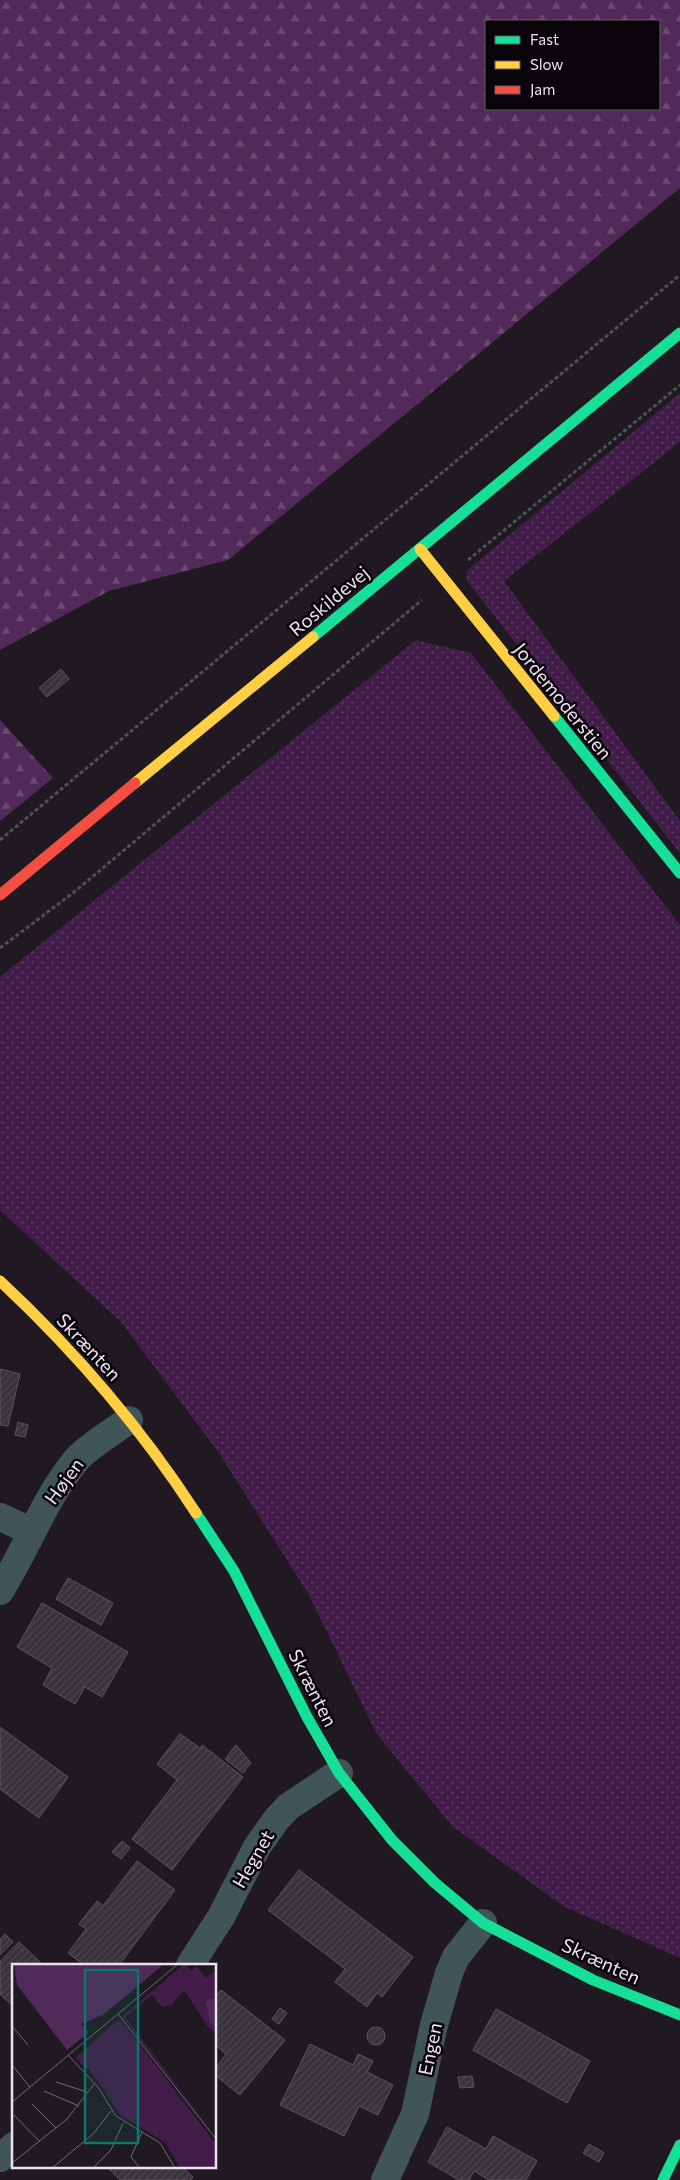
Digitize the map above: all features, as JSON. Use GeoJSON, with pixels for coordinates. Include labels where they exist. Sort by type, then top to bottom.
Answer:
{"type":"FeatureCollection","features":[{"type":"Feature","properties":{"kind":"street","name":"Roskildevej"},"geometry":{"type":"LineString","coordinates":[[0,895],[680,333]]}},
{"type":"Feature","properties":{"kind":"street","name":"Jordemoderstien"},"geometry":{"type":"LineString","coordinates":[[420,549],[680,874]]}},
{"type":"Feature","properties":{"kind":"street","name":"Skrænten"},"geometry":{"type":"LineString","coordinates":[[0,1281],[27,1306],[101,1386],[168,1470],[234,1571],[307,1717],[339,1773],[392,1840],[435,1883],[483,1923],[593,1980],[680,2015]]}},
{"type":"Feature","properties":{"kind":"street","name":"Højen"},"geometry":{"type":"LineString","coordinates":[[0,1591],[31,1531],[78,1458],[129,1420]]}},
{"type":"Feature","properties":{"kind":"street"},"geometry":{"type":"LineString","coordinates":[[0,1516],[31,1531]]}},
{"type":"Feature","properties":{"kind":"street","name":"Hegnet"},"geometry":{"type":"LineString","coordinates":[[191,1964],[221,1917],[257,1847],[276,1820],[288,1807],[339,1773]]}},
{"type":"Feature","properties":{"kind":"street","name":"Engen"},"geometry":{"type":"LineString","coordinates":[[385,2180],[415,2114],[434,2025],[449,1973],[456,1957],[483,1923]]}},
{"type":"Feature","properties":{"kind":"street"},"geometry":{"type":"LineString","coordinates":[[663,2180],[680,2145]]}},
{"type":"Feature","properties":{"kind":"street"},"geometry":{"type":"LineString","coordinates":[[0,2158],[12,2148]]}},
{"type":"Feature","properties":{"kind":"path"},"geometry":{"type":"LineString","coordinates":[[0,840],[680,275]]}},
{"type":"Feature","properties":{"kind":"path"},"geometry":{"type":"LineString","coordinates":[[0,948],[73,894],[420,603],[443,580],[680,385]]}},
{"type":"Feature","properties":{"kind":"shaded area"},"geometry":{"type":"Polygon","coordinates":[[[680,393],[680,442],[504,581],[680,821],[680,853],[467,581],[466,573],[680,393]]]}},
{"type":"Feature","properties":{"kind":"shaded area"},"geometry":{"type":"Polygon","coordinates":[[[416,640],[471,653],[680,925],[680,1958],[563,1906],[452,1826],[376,1733],[309,1595],[219,1453],[121,1322],[0,1210],[0,977],[416,640]]]}},
{"type":"Feature","properties":{"kind":"green space"},"geometry":{"type":"Polygon","coordinates":[[[0,0],[680,0],[680,188],[228,560],[109,591],[0,650],[0,0]]]}},
{"type":"Feature","properties":{"kind":"green space"},"geometry":{"type":"Polygon","coordinates":[[[0,720],[53,778],[0,821],[0,720]]]}},
{"type":"Feature","properties":{"kind":"building"},"geometry":{"type":"Polygon","coordinates":[[[61,669],[69,679],[47,697],[39,688],[61,669]]]}},
{"type":"Feature","properties":{"kind":"building"},"geometry":{"type":"Polygon","coordinates":[[[0,1369],[20,1374],[8,1426],[0,1425],[0,1369]]]}},
{"type":"Feature","properties":{"kind":"building"},"geometry":{"type":"Polygon","coordinates":[[[18,1422],[28,1425],[25,1437],[15,1435],[18,1422]]]}},
{"type":"Feature","properties":{"kind":"building"},"geometry":{"type":"Polygon","coordinates":[[[68,1578],[113,1603],[101,1625],[56,1599],[68,1578]]]}},
{"type":"Feature","properties":{"kind":"building"},"geometry":{"type":"Polygon","coordinates":[[[42,1603],[128,1652],[102,1697],[85,1687],[75,1704],[43,1685],[52,1668],[17,1647],[42,1603]]]}},
{"type":"Feature","properties":{"kind":"building"},"geometry":{"type":"Polygon","coordinates":[[[0,1727],[68,1777],[39,1818],[0,1789],[0,1727]]]}},
{"type":"Feature","properties":{"kind":"building"},"geometry":{"type":"Polygon","coordinates":[[[180,1734],[200,1748],[202,1745],[243,1777],[172,1870],[132,1839],[177,1780],[157,1764],[180,1734]]]}},
{"type":"Feature","properties":{"kind":"building"},"geometry":{"type":"Polygon","coordinates":[[[236,1745],[251,1763],[243,1773],[225,1759],[236,1745]]]}},
{"type":"Feature","properties":{"kind":"building"},"geometry":{"type":"Polygon","coordinates":[[[122,1841],[130,1848],[121,1859],[112,1852],[122,1841]]]}},
{"type":"Feature","properties":{"kind":"building"},"geometry":{"type":"Polygon","coordinates":[[[137,1861],[175,1890],[120,1964],[83,1964],[68,1953],[86,1929],[79,1924],[97,1901],[103,1906],[137,1861]]]}},
{"type":"Feature","properties":{"kind":"building"},"geometry":{"type":"Polygon","coordinates":[[[299,1870],[413,1957],[382,1997],[377,1993],[367,2007],[335,1982],[345,1969],[268,1910],[299,1870]]]}},
{"type":"Feature","properties":{"kind":"building"},"geometry":{"type":"Polygon","coordinates":[[[5,1934],[13,1942],[0,1955],[0,1939],[5,1934]]]}},
{"type":"Feature","properties":{"kind":"building"},"geometry":{"type":"Polygon","coordinates":[[[19,1942],[42,1964],[12,1964],[12,2005],[0,1994],[0,1961],[19,1942]]]}},
{"type":"Feature","properties":{"kind":"building"},"geometry":{"type":"Polygon","coordinates":[[[221,1990],[285,2040],[240,2095],[216,2076],[216,2068],[226,2054],[216,2046],[216,1996],[221,1990]]]}},
{"type":"Feature","properties":{"kind":"building"},"geometry":{"type":"Polygon","coordinates":[[[280,2008],[287,2013],[279,2024],[272,2019],[280,2008]]]}},
{"type":"Feature","properties":{"kind":"building"},"geometry":{"type":"Polygon","coordinates":[[[496,2009],[590,2061],[567,2103],[473,2050],[496,2009]]]}},
{"type":"Feature","properties":{"kind":"building"},"geometry":{"type":"Polygon","coordinates":[[[372,2027],[380,2027],[385,2032],[383,2043],[372,2045],[367,2040],[367,2032],[372,2027]]]}},
{"type":"Feature","properties":{"kind":"building"},"geometry":{"type":"Polygon","coordinates":[[[310,2044],[353,2065],[358,2054],[373,2061],[367,2072],[393,2085],[378,2115],[359,2106],[344,2136],[280,2105],[310,2044]]]}},
{"type":"Feature","properties":{"kind":"building"},"geometry":{"type":"Polygon","coordinates":[[[472,2076],[474,2087],[460,2088],[458,2077],[472,2076]]]}},
{"type":"Feature","properties":{"kind":"building"},"geometry":{"type":"Polygon","coordinates":[[[447,2127],[486,2149],[493,2136],[537,2161],[526,2180],[489,2180],[474,2171],[469,2180],[459,2180],[428,2162],[447,2127]]]}},
{"type":"Feature","properties":{"kind":"building"},"geometry":{"type":"Polygon","coordinates":[[[589,2144],[604,2153],[599,2162],[583,2153],[589,2144]]]}},
{"type":"Feature","properties":{"kind":"building"},"geometry":{"type":"Polygon","coordinates":[[[108,2168],[184,2168],[193,2177],[190,2180],[120,2180],[108,2168]]]}},
{"type":"Feature","properties":{"kind":"traffic: fast"},"geometry":{"type":"LineString","coordinates":[[313,637],[680,333]]}},
{"type":"Feature","properties":{"kind":"traffic: fast"},"geometry":{"type":"LineString","coordinates":[[554,716],[680,873]]}},
{"type":"Feature","properties":{"kind":"traffic: fast"},"geometry":{"type":"LineString","coordinates":[[196,1513],[234,1571],[307,1717],[339,1773],[392,1840],[435,1883],[483,1923],[593,1980],[680,2015]]}},
{"type":"Feature","properties":{"kind":"traffic: fast"},"geometry":{"type":"LineString","coordinates":[[663,2180],[680,2145]]}},
{"type":"Feature","properties":{"kind":"traffic: slow"},"geometry":{"type":"LineString","coordinates":[[420,549],[554,716]]}},
{"type":"Feature","properties":{"kind":"traffic: slow"},"geometry":{"type":"LineString","coordinates":[[135,783],[313,637]]}},
{"type":"Feature","properties":{"kind":"traffic: slow"},"geometry":{"type":"LineString","coordinates":[[0,1281],[54,1334],[105,1391],[153,1451],[196,1513]]}},
{"type":"Feature","properties":{"kind":"traffic: jam"},"geometry":{"type":"LineString","coordinates":[[0,895],[135,783]]}}]}
